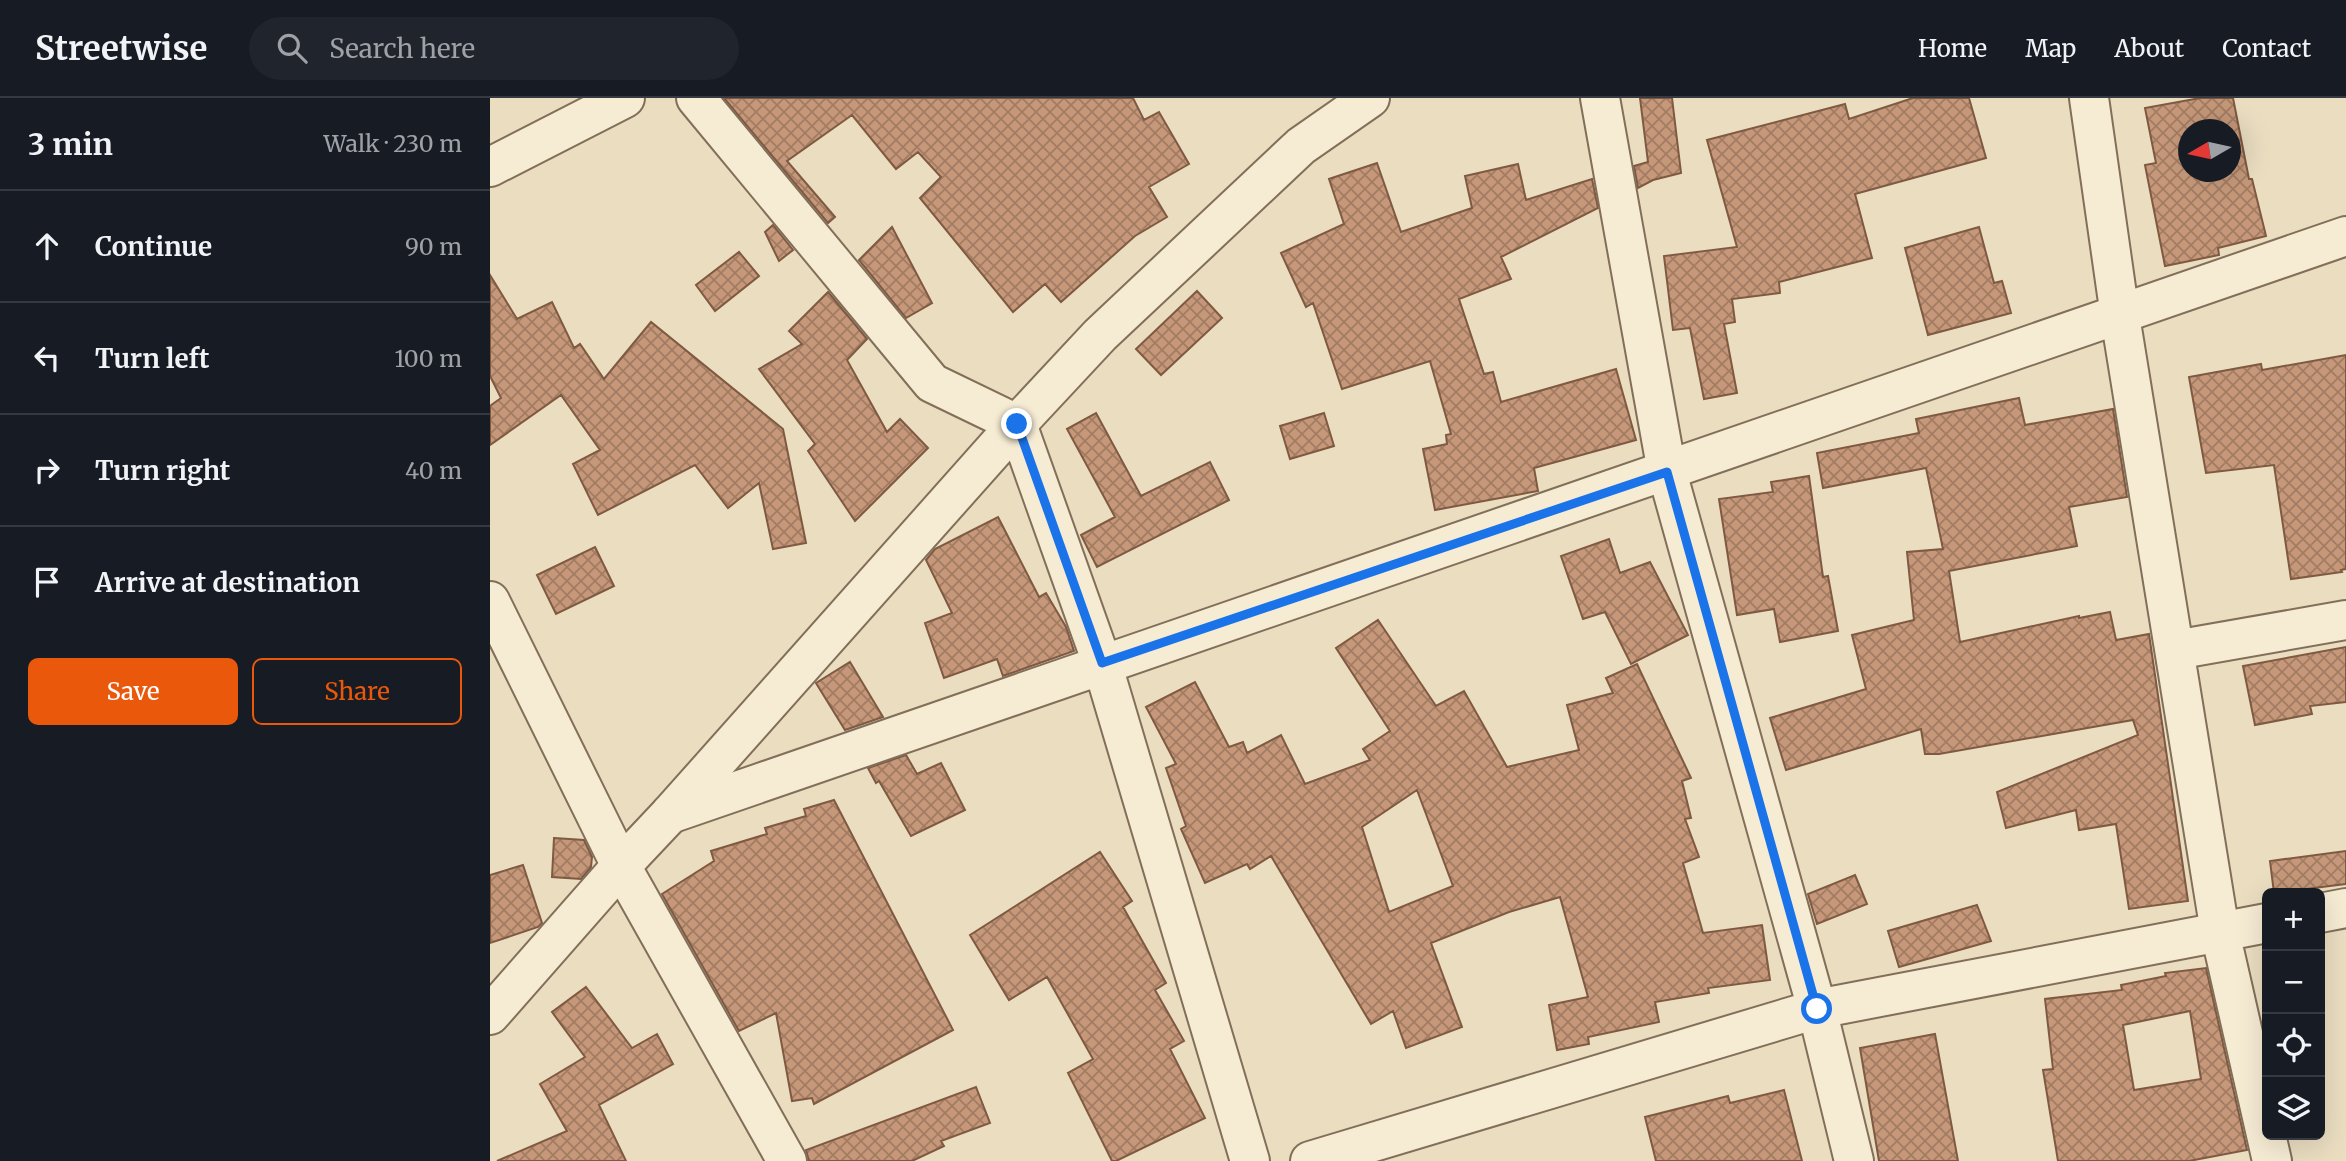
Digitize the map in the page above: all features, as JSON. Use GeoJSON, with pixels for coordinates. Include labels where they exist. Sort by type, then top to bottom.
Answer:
{"type":"FeatureCollection","features":[{"type":"Feature","properties":{"kind":"street"},"geometry":{"type":"LineString","coordinates":[[490,167],[625,98]]}},
{"type":"Feature","properties":{"kind":"street"},"geometry":{"type":"LineString","coordinates":[[696,98],[932,383],[1017,424],[1102,663],[1250,1161]]}},
{"type":"Feature","properties":{"kind":"street"},"geometry":{"type":"LineString","coordinates":[[490,1015],[1017,424],[1100,335],[1301,146],[1370,98]]}},
{"type":"Feature","properties":{"kind":"street"},"geometry":{"type":"LineString","coordinates":[[1600,98],[1667,472],[1817,1009],[1854,1161]]}},
{"type":"Feature","properties":{"kind":"street"},"geometry":{"type":"LineString","coordinates":[[2089,98],[2120,316],[2220,932],[2272,1161]]}},
{"type":"Feature","properties":{"kind":"street"},"geometry":{"type":"LineString","coordinates":[[670,814],[2346,236]]}},
{"type":"Feature","properties":{"kind":"street"},"geometry":{"type":"LineString","coordinates":[[490,601],[621,866],[787,1161]]}},
{"type":"Feature","properties":{"kind":"street"},"geometry":{"type":"LineString","coordinates":[[2175,650],[2346,620]]}},
{"type":"Feature","properties":{"kind":"street"},"geometry":{"type":"LineString","coordinates":[[2325,912],[2346,908]]}},
{"type":"Feature","properties":{"kind":"street"},"geometry":{"type":"LineString","coordinates":[[1310,1161],[1817,1009],[2262,924]]}},
{"type":"Feature","properties":{"kind":"building"},"geometry":{"type":"Polygon","coordinates":[[[724,98],[1133,98],[1144,120],[1159,112],[1189,164],[1149,187],[1167,217],[1135,236],[1061,302],[1045,284],[1013,312],[920,198],[941,177],[918,152],[896,169],[852,115],[787,161],[835,217],[828,223],[724,98]]]}},
{"type":"Feature","properties":{"kind":"building"},"geometry":{"type":"Polygon","coordinates":[[[1640,98],[1672,98],[1681,173],[1653,180],[1638,188],[1634,166],[1648,162],[1640,98]]]}},
{"type":"Feature","properties":{"kind":"building"},"geometry":{"type":"Polygon","coordinates":[[[1913,98],[1969,98],[1986,158],[1855,194],[1872,258],[1779,282],[1780,293],[1732,299],[1735,322],[1724,324],[1737,393],[1704,399],[1690,328],[1673,330],[1664,256],[1737,247],[1707,140],[1845,104],[1849,119],[1913,98]]]}},
{"type":"Feature","properties":{"kind":"building"},"geometry":{"type":"Polygon","coordinates":[[[2200,98],[2233,98],[2237,119],[2178,119],[2178,182],[2241,182],[2241,138],[2249,179],[2252,179],[2266,236],[2218,248],[2219,255],[2165,266],[2145,165],[2156,163],[2145,108],[2200,98]]]}},
{"type":"Feature","properties":{"kind":"building"},"geometry":{"type":"Polygon","coordinates":[[[1377,163],[1401,232],[1472,208],[1465,176],[1518,164],[1526,200],[1592,179],[1598,208],[1501,257],[1511,279],[1459,299],[1484,374],[1493,372],[1501,402],[1616,369],[1636,440],[1534,468],[1538,491],[1435,510],[1423,449],[1447,444],[1446,435],[1451,434],[1430,361],[1342,389],[1313,303],[1306,307],[1281,253],[1344,224],[1329,179],[1377,163]]]}},
{"type":"Feature","properties":{"kind":"building"},"geometry":{"type":"Polygon","coordinates":[[[773,225],[793,250],[779,261],[765,232],[773,225]]]}},
{"type":"Feature","properties":{"kind":"building"},"geometry":{"type":"Polygon","coordinates":[[[892,227],[932,303],[906,318],[859,260],[892,227]]]}},
{"type":"Feature","properties":{"kind":"building"},"geometry":{"type":"Polygon","coordinates":[[[1979,227],[1994,283],[2002,281],[2011,313],[1928,335],[1905,248],[1979,227]]]}},
{"type":"Feature","properties":{"kind":"building"},"geometry":{"type":"Polygon","coordinates":[[[739,252],[759,276],[715,311],[696,285],[739,252]]]}},
{"type":"Feature","properties":{"kind":"building"},"geometry":{"type":"Polygon","coordinates":[[[490,275],[517,319],[552,302],[574,348],[580,344],[604,379],[651,322],[783,429],[806,543],[773,549],[759,483],[728,508],[695,465],[598,515],[573,464],[600,450],[561,395],[490,445],[490,406],[501,398],[490,376],[490,275]]]}},
{"type":"Feature","properties":{"kind":"building"},"geometry":{"type":"Polygon","coordinates":[[[1197,291],[1222,318],[1161,375],[1136,349],[1197,291]]]}},
{"type":"Feature","properties":{"kind":"building"},"geometry":{"type":"Polygon","coordinates":[[[828,292],[867,339],[847,360],[887,432],[900,419],[928,448],[855,521],[808,451],[815,444],[759,369],[802,344],[789,331],[828,292]]]}},
{"type":"Feature","properties":{"kind":"building"},"geometry":{"type":"Polygon","coordinates":[[[2346,355],[2346,569],[2341,570],[2342,572],[2291,579],[2274,465],[2206,473],[2189,377],[2261,364],[2262,370],[2346,355]]]}},
{"type":"Feature","properties":{"kind":"building"},"geometry":{"type":"Polygon","coordinates":[[[2019,398],[2025,425],[2113,409],[2127,497],[2069,507],[2077,546],[1949,571],[1960,642],[2079,616],[2110,612],[2116,640],[2149,634],[2188,901],[2129,909],[2116,824],[2079,830],[2076,810],[2006,828],[1997,792],[2138,735],[2133,720],[1939,754],[1925,754],[1921,729],[1786,770],[1770,718],[1866,689],[1852,635],[1914,620],[1907,552],[1943,549],[1926,468],[1823,488],[1817,453],[1919,433],[1916,419],[2019,398]]]}},
{"type":"Feature","properties":{"kind":"building"},"geometry":{"type":"Polygon","coordinates":[[[1096,413],[1141,496],[1210,462],[1229,500],[1097,567],[1081,535],[1115,517],[1067,429],[1096,413]]]}},
{"type":"Feature","properties":{"kind":"building"},"geometry":{"type":"Polygon","coordinates":[[[1324,413],[1334,446],[1290,459],[1280,426],[1324,413]]]}},
{"type":"Feature","properties":{"kind":"building"},"geometry":{"type":"Polygon","coordinates":[[[1809,476],[1823,577],[1828,576],[1838,631],[1780,642],[1774,609],[1737,615],[1719,499],[1773,492],[1771,482],[1809,476]]]}},
{"type":"Feature","properties":{"kind":"building"},"geometry":{"type":"Polygon","coordinates":[[[998,517],[1039,597],[1046,593],[1066,627],[1074,651],[1003,676],[997,659],[944,678],[925,623],[952,613],[926,560],[935,549],[998,517]]]}},
{"type":"Feature","properties":{"kind":"building"},"geometry":{"type":"Polygon","coordinates":[[[1609,539],[1620,573],[1650,562],[1688,635],[1631,664],[1605,612],[1583,619],[1561,556],[1609,539]]]}},
{"type":"Feature","properties":{"kind":"building"},"geometry":{"type":"Polygon","coordinates":[[[595,547],[614,586],[556,614],[537,575],[595,547]]]}},
{"type":"Feature","properties":{"kind":"building"},"geometry":{"type":"Polygon","coordinates":[[[1378,620],[1436,706],[1464,691],[1507,767],[1579,750],[1567,705],[1613,693],[1606,678],[1637,664],[1691,778],[1682,781],[1691,818],[1685,819],[1699,857],[1683,863],[1703,933],[1762,925],[1770,980],[1708,988],[1709,993],[1655,1002],[1659,1022],[1588,1037],[1589,1044],[1557,1050],[1549,1005],[1588,997],[1560,897],[1509,912],[1431,943],[1462,1027],[1406,1048],[1393,1011],[1371,1024],[1271,856],[1250,869],[1247,864],[1205,883],[1181,829],[1186,826],[1166,768],[1176,764],[1146,707],[1195,682],[1229,747],[1243,742],[1247,753],[1281,735],[1305,784],[1370,760],[1363,749],[1390,731],[1336,648],[1378,620]],[[1417,790],[1362,827],[1389,912],[1453,886],[1417,790]]]}},
{"type":"Feature","properties":{"kind":"building"},"geometry":{"type":"Polygon","coordinates":[[[2346,647],[2346,702],[2310,706],[2312,714],[2255,725],[2243,666],[2346,647]]]}},
{"type":"Feature","properties":{"kind":"building"},"geometry":{"type":"Polygon","coordinates":[[[850,662],[883,717],[845,730],[816,683],[850,662]]]}},
{"type":"Feature","properties":{"kind":"building"},"geometry":{"type":"Polygon","coordinates":[[[906,755],[917,774],[941,763],[965,810],[911,836],[879,781],[876,783],[868,768],[906,755]]]}},
{"type":"Feature","properties":{"kind":"building"},"geometry":{"type":"Polygon","coordinates":[[[834,800],[953,1030],[814,1104],[812,1098],[792,1101],[776,1013],[739,1031],[662,894],[714,861],[711,851],[767,834],[765,828],[806,816],[804,809],[834,800]]]}},
{"type":"Feature","properties":{"kind":"building"},"geometry":{"type":"Polygon","coordinates":[[[554,838],[584,840],[592,857],[591,867],[581,879],[552,877],[554,838]]]}},
{"type":"Feature","properties":{"kind":"building"},"geometry":{"type":"Polygon","coordinates":[[[2346,851],[2346,884],[2314,888],[2273,888],[2270,861],[2346,851]]]}},
{"type":"Feature","properties":{"kind":"building"},"geometry":{"type":"Polygon","coordinates":[[[1100,852],[1132,901],[1123,907],[1166,983],[1155,990],[1184,1041],[1170,1049],[1205,1118],[1116,1161],[1112,1161],[1068,1073],[1093,1059],[1047,977],[1009,1000],[970,935],[1100,852]]]}},
{"type":"Feature","properties":{"kind":"building"},"geometry":{"type":"Polygon","coordinates":[[[523,865],[542,923],[538,927],[490,943],[490,875],[523,865]]]}},
{"type":"Feature","properties":{"kind":"building"},"geometry":{"type":"Polygon","coordinates":[[[1855,875],[1867,904],[1817,924],[1808,894],[1855,875]]]}},
{"type":"Feature","properties":{"kind":"building"},"geometry":{"type":"Polygon","coordinates":[[[1977,905],[1991,941],[1899,967],[1888,931],[1977,905]]]}},
{"type":"Feature","properties":{"kind":"building"},"geometry":{"type":"Polygon","coordinates":[[[2206,968],[2247,1150],[2189,1161],[2058,1161],[2043,1070],[2053,1069],[2045,999],[2122,990],[2121,985],[2166,976],[2165,973],[2206,968]],[[2190,1011],[2123,1025],[2134,1090],[2201,1079],[2190,1011]]]}},
{"type":"Feature","properties":{"kind":"building"},"geometry":{"type":"Polygon","coordinates":[[[586,987],[632,1048],[657,1034],[673,1064],[599,1105],[626,1161],[497,1161],[567,1131],[540,1084],[585,1057],[552,1012],[586,987]]]}},
{"type":"Feature","properties":{"kind":"building"},"geometry":{"type":"Polygon","coordinates":[[[1935,1034],[1958,1161],[1879,1161],[1860,1048],[1935,1034]]]}},
{"type":"Feature","properties":{"kind":"building"},"geometry":{"type":"Polygon","coordinates":[[[976,1087],[990,1123],[941,1141],[944,1146],[912,1161],[809,1161],[806,1150],[976,1087]]]}},
{"type":"Feature","properties":{"kind":"building"},"geometry":{"type":"Polygon","coordinates":[[[1784,1090],[1802,1161],[1656,1161],[1645,1117],[1728,1096],[1730,1103],[1784,1090]]]}},
{"type":"Feature","properties":{"kind":"route"},"geometry":{"type":"LineString","coordinates":[[1017,424],[1102,663],[1667,472],[1817,1009]]}}]}
